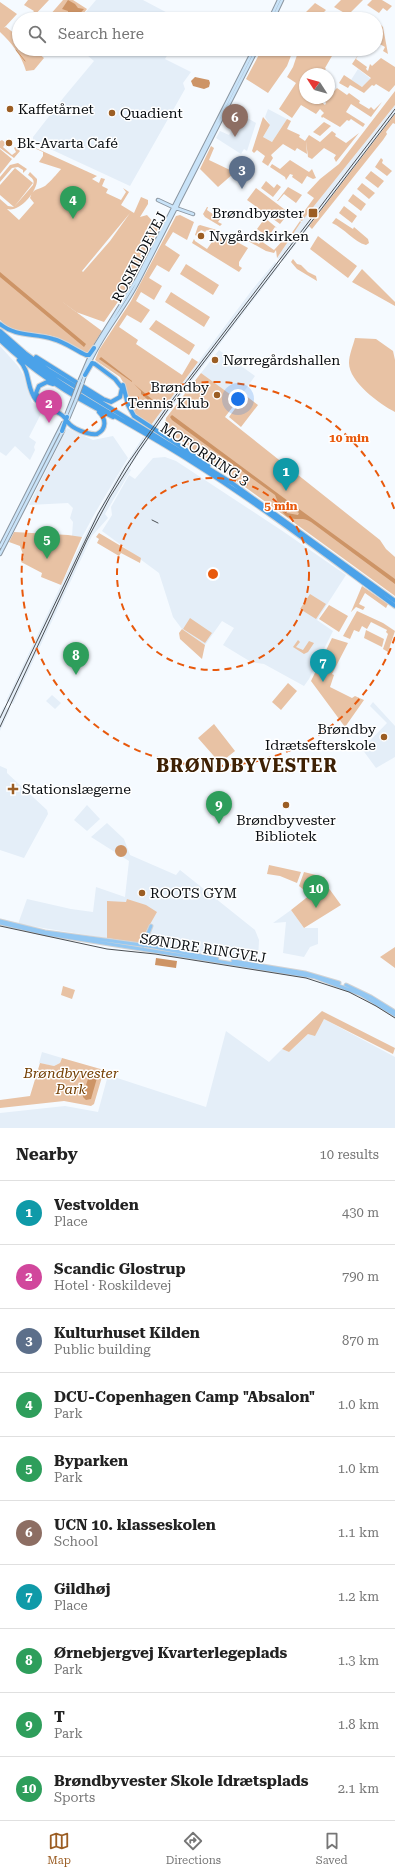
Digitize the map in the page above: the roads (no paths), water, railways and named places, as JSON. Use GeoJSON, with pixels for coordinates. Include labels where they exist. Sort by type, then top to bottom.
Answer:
{"type":"FeatureCollection","features":[{"type":"Feature","properties":{"kind":"highway"},"geometry":{"type":"LineString","coordinates":[[0,324],[17,334],[54,339],[86,355],[89,355],[94,348]]}},
{"type":"Feature","properties":{"kind":"highway"},"geometry":{"type":"LineString","coordinates":[[0,331],[36,358],[103,399],[111,402],[120,396],[122,391],[121,384],[95,364],[91,364],[85,375]]}},
{"type":"Feature","properties":{"kind":"highway","name":"MOTORRING 3"},"geometry":{"type":"LineString","coordinates":[[0,331],[50,371],[232,482],[395,601]]}},
{"type":"Feature","properties":{"kind":"highway","name":"MOTORRING 3"},"geometry":{"type":"LineString","coordinates":[[0,336],[48,374],[207,471],[257,505],[395,606]]}},
{"type":"Feature","properties":{"kind":"highway"},"geometry":{"type":"LineString","coordinates":[[0,340],[24,366],[35,398],[42,405],[66,418]]}},
{"type":"Feature","properties":{"kind":"highway"},"geometry":{"type":"LineString","coordinates":[[8,348],[60,387],[102,414],[105,419],[105,426],[100,432],[94,434],[85,432],[70,425],[66,418],[38,399],[36,393],[37,388],[43,383],[51,383],[60,387]]}},
{"type":"Feature","properties":{"kind":"highway"},"geometry":{"type":"LineString","coordinates":[[90,360],[116,377],[123,384],[130,408],[137,418],[194,454],[232,482]]}},
{"type":"Feature","properties":{"kind":"highway"},"geometry":{"type":"LineString","coordinates":[[92,407],[137,429]]}},
{"type":"Feature","properties":{"kind":"highway"},"geometry":{"type":"LineString","coordinates":[[62,431],[66,418]]}},
{"type":"Feature","properties":{"kind":"main road"},"geometry":{"type":"LineString","coordinates":[[275,12],[281,0]]}},
{"type":"Feature","properties":{"kind":"main road","name":"ROSKILDEVEJ"},"geometry":{"type":"LineString","coordinates":[[0,547],[66,418],[90,360],[131,296],[167,226],[185,185],[252,56]]}},
{"type":"Feature","properties":{"kind":"main road","name":"ROSKILDEVEJ"},"geometry":{"type":"LineString","coordinates":[[81,383],[94,348],[129,294],[175,208],[252,56]]}},
{"type":"Feature","properties":{"kind":"main road"},"geometry":{"type":"LineString","coordinates":[[158,200],[193,214]]}},
{"type":"Feature","properties":{"kind":"main road","name":"ROSKILDEVEJ"},"geometry":{"type":"LineString","coordinates":[[66,418],[75,399]]}},
{"type":"Feature","properties":{"kind":"main road"},"geometry":{"type":"LineString","coordinates":[[0,554],[62,431]]}},
{"type":"Feature","properties":{"kind":"main road","name":"SØNDRE RINGVEJ"},"geometry":{"type":"LineString","coordinates":[[0,922],[47,934],[315,975],[357,990],[395,1014]]}},
{"type":"Feature","properties":{"kind":"main road"},"geometry":{"type":"LineString","coordinates":[[144,948],[151,926]]}},
{"type":"Feature","properties":{"kind":"waterway"},"geometry":{"type":"LineString","coordinates":[[21,56],[25,61]]}},
{"type":"Feature","properties":{"kind":"tram line"},"geometry":{"type":"LineString","coordinates":[[0,718],[98,514],[126,466],[170,403],[395,109]]}},
{"type":"Feature","properties":{"kind":"tram line"},"geometry":{"type":"LineString","coordinates":[[0,926],[107,949],[155,954],[306,978],[349,992],[395,1018]]}},
{"type":"Feature","properties":{"kind":"railway"},"geometry":{"type":"LineString","coordinates":[[0,727],[87,540],[110,497],[139,451],[174,401],[395,113]]}},
{"type":"Feature","properties":{"kind":"railway"},"geometry":{"type":"LineString","coordinates":[[152,520],[158,523]]}},
{"type":"Feature","properties":{"kind":"place","name":"Kaffetårnet"},"geometry":{"type":"Point","coordinates":[10,109]}},
{"type":"Feature","properties":{"kind":"place","name":"Quadient"},"geometry":{"type":"Point","coordinates":[112,113]}},
{"type":"Feature","properties":{"kind":"place","name":"UCN 10. klasseskolen"},"geometry":{"type":"Point","coordinates":[235,137]}},
{"type":"Feature","properties":{"kind":"place","name":"Bk-Avarta Café"},"geometry":{"type":"Point","coordinates":[9,143]}},
{"type":"Feature","properties":{"kind":"place","name":"Kulturhuset Kilden"},"geometry":{"type":"Point","coordinates":[242,189]}},
{"type":"Feature","properties":{"kind":"place","name":"Brøndbyøster"},"geometry":{"type":"Point","coordinates":[313,213]}},
{"type":"Feature","properties":{"kind":"place","name":"DCU-Copenhagen Camp \"Absalon\""},"geometry":{"type":"Point","coordinates":[73,219]}},
{"type":"Feature","properties":{"kind":"place","name":"Nygårdskirken"},"geometry":{"type":"Point","coordinates":[201,236]}},
{"type":"Feature","properties":{"kind":"place","name":"Nørregårdshallen"},"geometry":{"type":"Point","coordinates":[215,360]}},
{"type":"Feature","properties":{"kind":"place","name":"Brøndby Tennis Klub"},"geometry":{"type":"Point","coordinates":[217,395]}},
{"type":"Feature","properties":{"kind":"place","name":"Scandic Glostrup"},"geometry":{"type":"Point","coordinates":[49,423]}},
{"type":"Feature","properties":{"kind":"place","name":"Vestvolden"},"geometry":{"type":"Point","coordinates":[286,491]}},
{"type":"Feature","properties":{"kind":"place","name":"Byparken"},"geometry":{"type":"Point","coordinates":[47,559]}},
{"type":"Feature","properties":{"kind":"place","name":"Ørnebjergvej Kvarterlegeplads"},"geometry":{"type":"Point","coordinates":[76,675]}},
{"type":"Feature","properties":{"kind":"place","name":"Gildhøj"},"geometry":{"type":"Point","coordinates":[323,682]}},
{"type":"Feature","properties":{"kind":"place","name":"Brøndby Idrætsefterskole"},"geometry":{"type":"Point","coordinates":[384,737]}},
{"type":"Feature","properties":{"kind":"place","name":"Stationslægerne"},"geometry":{"type":"Point","coordinates":[13,789]}},
{"type":"Feature","properties":{"kind":"place","name":"Brøndbyvester Bibliotek"},"geometry":{"type":"Point","coordinates":[286,805]}},
{"type":"Feature","properties":{"kind":"place","name":"T"},"geometry":{"type":"Point","coordinates":[219,824]}},
{"type":"Feature","properties":{"kind":"place","name":"ROOTS GYM"},"geometry":{"type":"Point","coordinates":[142,893]}},
{"type":"Feature","properties":{"kind":"place","name":"Brøndbyvester Skole Idrætsplads"},"geometry":{"type":"Point","coordinates":[316,908]}},
{"type":"Feature","properties":{"kind":"district","name":"BRØNDBYVESTER"},"geometry":{"type":"Point","coordinates":[247,766]}},
{"type":"Feature","properties":{"kind":"park label","name":"Brøndbyvester Park"},"geometry":{"type":"Point","coordinates":[71,1082]}}]}
